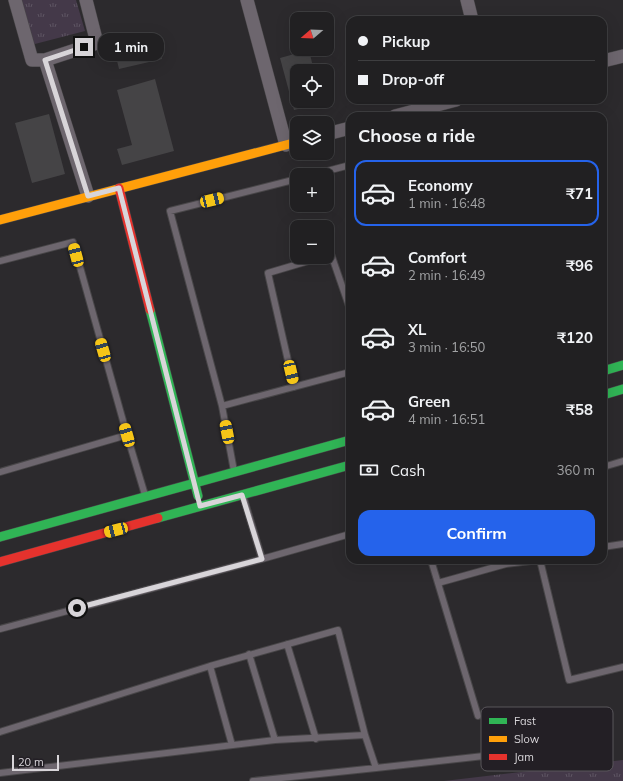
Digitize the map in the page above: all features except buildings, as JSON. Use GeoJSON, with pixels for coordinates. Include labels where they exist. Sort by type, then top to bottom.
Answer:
{"type":"FeatureCollection","features":[{"type":"Feature","properties":{"kind":"street"},"geometry":{"type":"LineString","coordinates":[[15,0],[32,60],[45,60],[97,43],[86,0]]}},
{"type":"Feature","properties":{"kind":"street"},"geometry":{"type":"LineString","coordinates":[[248,0],[290,140]]}},
{"type":"Feature","properties":{"kind":"street"},"geometry":{"type":"LineString","coordinates":[[467,0],[471,16]]}},
{"type":"Feature","properties":{"kind":"street"},"geometry":{"type":"LineString","coordinates":[[607,60],[623,56]]}},
{"type":"Feature","properties":{"kind":"street"},"geometry":{"type":"LineString","coordinates":[[45,60],[88,196]]}},
{"type":"Feature","properties":{"kind":"street"},"geometry":{"type":"LineString","coordinates":[[410,112],[441,104]]}},
{"type":"Feature","properties":{"kind":"street"},"geometry":{"type":"LineString","coordinates":[[334,132],[346,129]]}},
{"type":"Feature","properties":{"kind":"street"},"geometry":{"type":"LineString","coordinates":[[0,220],[290,143]]}},
{"type":"Feature","properties":{"kind":"street"},"geometry":{"type":"LineString","coordinates":[[119,188],[200,506]]}},
{"type":"Feature","properties":{"kind":"street"},"geometry":{"type":"LineString","coordinates":[[607,370],[623,365]]}},
{"type":"Feature","properties":{"kind":"street"},"geometry":{"type":"LineString","coordinates":[[607,394],[623,389]]}},
{"type":"Feature","properties":{"kind":"street"},"geometry":{"type":"LineString","coordinates":[[0,537],[346,441]]}},
{"type":"Feature","properties":{"kind":"street"},"geometry":{"type":"LineString","coordinates":[[0,562],[346,466]]}},
{"type":"Feature","properties":{"kind":"lane"},"geometry":{"type":"LineString","coordinates":[[334,169],[346,166]]}},
{"type":"Feature","properties":{"kind":"lane"},"geometry":{"type":"LineString","coordinates":[[234,472],[222,406],[170,211],[290,181]]}},
{"type":"Feature","properties":{"kind":"lane"},"geometry":{"type":"LineString","coordinates":[[0,261],[73,242],[127,435],[146,497]]}},
{"type":"Feature","properties":{"kind":"lane"},"geometry":{"type":"LineString","coordinates":[[334,263],[346,297]]}},
{"type":"Feature","properties":{"kind":"lane"},"geometry":{"type":"LineString","coordinates":[[294,387],[268,273],[298,264]]}},
{"type":"Feature","properties":{"kind":"lane"},"geometry":{"type":"LineString","coordinates":[[222,406],[346,373]]}},
{"type":"Feature","properties":{"kind":"lane"},"geometry":{"type":"LineString","coordinates":[[0,472],[127,435]]}},
{"type":"Feature","properties":{"kind":"lane"},"geometry":{"type":"LineString","coordinates":[[607,465],[623,461]]}},
{"type":"Feature","properties":{"kind":"lane"},"geometry":{"type":"LineString","coordinates":[[242,495],[262,559]]}},
{"type":"Feature","properties":{"kind":"lane"},"geometry":{"type":"LineString","coordinates":[[0,629],[346,535]]}},
{"type":"Feature","properties":{"kind":"lane"},"geometry":{"type":"LineString","coordinates":[[607,546],[623,544]]}},
{"type":"Feature","properties":{"kind":"lane"},"geometry":{"type":"LineString","coordinates":[[432,564],[478,716]]}},
{"type":"Feature","properties":{"kind":"lane"},"geometry":{"type":"LineString","coordinates":[[438,583],[500,564]]}},
{"type":"Feature","properties":{"kind":"lane"},"geometry":{"type":"LineString","coordinates":[[540,564],[570,680],[623,667]]}},
{"type":"Feature","properties":{"kind":"lane"},"geometry":{"type":"LineString","coordinates":[[0,732],[249,654],[338,630],[365,735],[376,768]]}},
{"type":"Feature","properties":{"kind":"lane"},"geometry":{"type":"LineString","coordinates":[[287,644],[316,738]]}},
{"type":"Feature","properties":{"kind":"lane"},"geometry":{"type":"LineString","coordinates":[[249,654],[275,740]]}},
{"type":"Feature","properties":{"kind":"lane"},"geometry":{"type":"LineString","coordinates":[[210,666],[232,745]]}},
{"type":"Feature","properties":{"kind":"lane"},"geometry":{"type":"LineString","coordinates":[[0,773],[275,740],[365,735]]}},
{"type":"Feature","properties":{"kind":"lane"},"geometry":{"type":"LineString","coordinates":[[253,781],[481,756]]}},
{"type":"Feature","properties":{"kind":"green space"},"geometry":{"type":"Polygon","coordinates":[[[19,0],[76,0],[85,31],[31,45],[19,0]]]}},
{"type":"Feature","properties":{"kind":"green space"},"geometry":{"type":"Polygon","coordinates":[[[623,760],[623,781],[444,781],[529,771],[613,771],[613,761],[623,760]]]}},
{"type":"Feature","properties":{"kind":"traffic: fast"},"geometry":{"type":"LineString","coordinates":[[150,310],[198,496]]}},
{"type":"Feature","properties":{"kind":"traffic: fast"},"geometry":{"type":"LineString","coordinates":[[607,370],[623,365]]}},
{"type":"Feature","properties":{"kind":"traffic: fast"},"geometry":{"type":"LineString","coordinates":[[607,394],[623,389]]}},
{"type":"Feature","properties":{"kind":"traffic: fast"},"geometry":{"type":"LineString","coordinates":[[0,537],[346,441]]}},
{"type":"Feature","properties":{"kind":"traffic: fast"},"geometry":{"type":"LineString","coordinates":[[158,518],[346,466]]}},
{"type":"Feature","properties":{"kind":"traffic: slow"},"geometry":{"type":"LineString","coordinates":[[0,220],[290,144]]}},
{"type":"Feature","properties":{"kind":"traffic: jam"},"geometry":{"type":"LineString","coordinates":[[119,188],[150,310]]}},
{"type":"Feature","properties":{"kind":"traffic: jam"},"geometry":{"type":"LineString","coordinates":[[0,562],[158,518]]}},
{"type":"Feature","properties":{"kind":"route"},"geometry":{"type":"LineString","coordinates":[[77,608],[262,559],[242,495],[200,506],[119,188],[88,196],[45,60],[84,47]]}}]}
